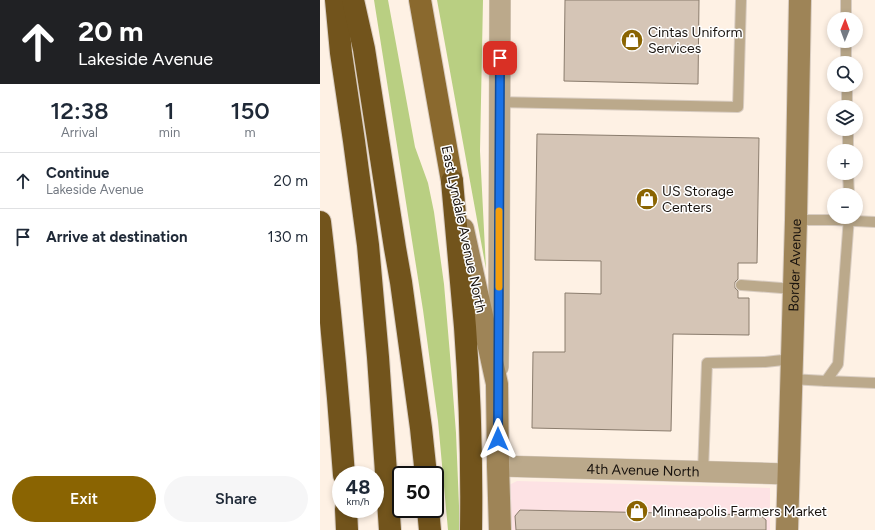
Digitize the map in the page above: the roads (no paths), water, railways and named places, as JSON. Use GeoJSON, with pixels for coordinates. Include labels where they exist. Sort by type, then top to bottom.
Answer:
{"type":"FeatureCollection","features":[{"type":"Feature","properties":{"kind":"highway"},"geometry":{"type":"LineString","coordinates":[[336,0],[341,53],[368,245],[386,453],[390,530]]}},
{"type":"Feature","properties":{"kind":"highway"},"geometry":{"type":"LineString","coordinates":[[352,0],[364,50],[401,282],[425,466]]}},
{"type":"Feature","properties":{"kind":"highway"},"geometry":{"type":"LineString","coordinates":[[452,181],[468,369],[471,440],[472,530]]}},
{"type":"Feature","properties":{"kind":"highway"},"geometry":{"type":"LineString","coordinates":[[320,222],[328,289],[343,466]]}},
{"type":"Feature","properties":{"kind":"highway"},"geometry":{"type":"LineString","coordinates":[[346,518],[347,530]]}},
{"type":"Feature","properties":{"kind":"highway"},"geometry":{"type":"LineString","coordinates":[[429,518],[430,530]]}},
{"type":"Feature","properties":{"kind":"main road","name":"East Lyndale Avenue North"},"geometry":{"type":"LineString","coordinates":[[420,0],[452,181]]}},
{"type":"Feature","properties":{"kind":"street"},"geometry":{"type":"LineString","coordinates":[[497,384],[499,302],[500,0]]}},
{"type":"Feature","properties":{"kind":"street","name":"Border Avenue"},"geometry":{"type":"LineString","coordinates":[[787,530],[796,220],[800,0]]}},
{"type":"Feature","properties":{"kind":"street","name":"East Lyndale Avenue North"},"geometry":{"type":"LineString","coordinates":[[452,181],[478,292],[497,384],[500,530]]}},
{"type":"Feature","properties":{"kind":"street","name":"4th Avenue North"},"geometry":{"type":"LineString","coordinates":[[498,466],[788,474]]}},
{"type":"Feature","properties":{"kind":"lane"},"geometry":{"type":"LineString","coordinates":[[499,102],[738,106],[741,0]]}},
{"type":"Feature","properties":{"kind":"lane"},"geometry":{"type":"LineString","coordinates":[[846,0],[846,12]]}},
{"type":"Feature","properties":{"kind":"lane"},"geometry":{"type":"LineString","coordinates":[[796,220],[827,219]]}},
{"type":"Feature","properties":{"kind":"lane"},"geometry":{"type":"LineString","coordinates":[[863,221],[875,222]]}},
{"type":"Feature","properties":{"kind":"lane"},"geometry":{"type":"LineString","coordinates":[[826,381],[838,364],[848,224]]}},
{"type":"Feature","properties":{"kind":"lane"},"geometry":{"type":"LineString","coordinates":[[741,285],[794,289]]}},
{"type":"Feature","properties":{"kind":"lane"},"geometry":{"type":"LineString","coordinates":[[703,472],[707,363],[765,362],[792,369],[826,381],[875,383]]}},
{"type":"Feature","properties":{"kind":"place","name":"Cintas Uniform Services"},"geometry":{"type":"Point","coordinates":[632,40]}},
{"type":"Feature","properties":{"kind":"place","name":"US Storage Centers"},"geometry":{"type":"Point","coordinates":[647,199]}},
{"type":"Feature","properties":{"kind":"place","name":"Minneapolis Farmers Market"},"geometry":{"type":"Point","coordinates":[637,511]}}]}
